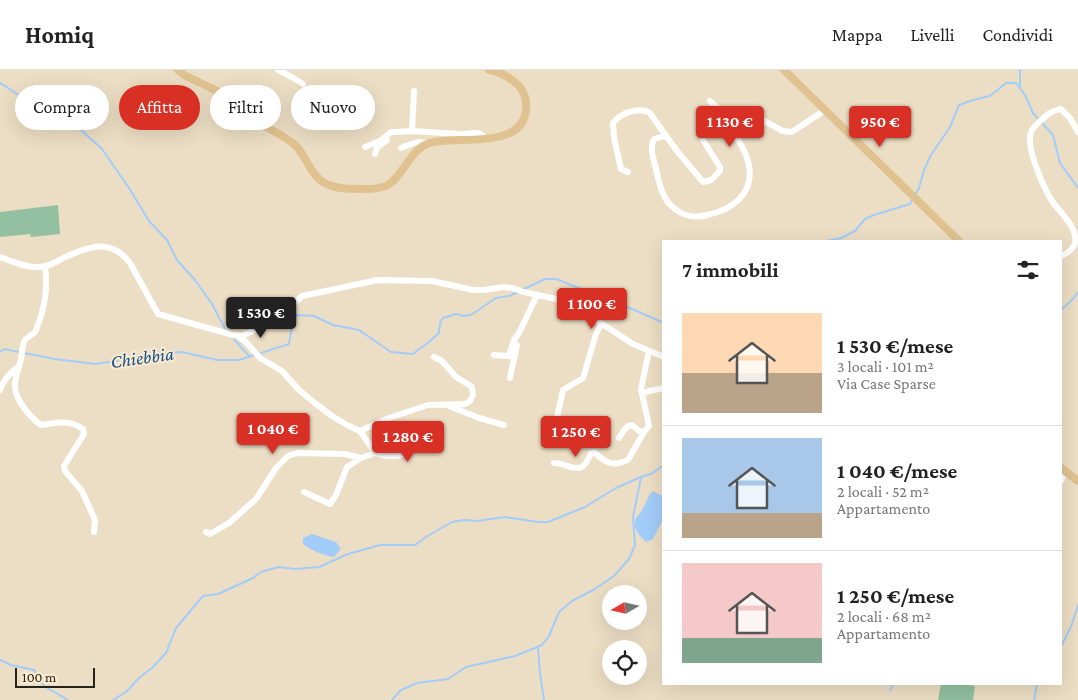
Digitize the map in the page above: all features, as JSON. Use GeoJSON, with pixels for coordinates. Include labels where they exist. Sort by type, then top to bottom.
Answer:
{"type":"FeatureCollection","features":[{"type":"Feature","properties":{"kind":"main road"},"geometry":{"type":"LineString","coordinates":[[178,70],[184,75],[236,101],[252,118],[297,146],[315,175],[322,182],[329,186],[344,189],[381,188],[388,185],[396,179],[416,151],[428,144],[446,141],[485,140],[511,132],[522,123],[526,112],[524,93],[510,78],[489,70]]}},
{"type":"Feature","properties":{"kind":"main road"},"geometry":{"type":"LineString","coordinates":[[784,70],[958,240]]}},
{"type":"Feature","properties":{"kind":"main road"},"geometry":{"type":"LineString","coordinates":[[1063,469],[1078,481]]}},
{"type":"Feature","properties":{"kind":"street"},"geometry":{"type":"LineString","coordinates":[[278,70],[303,84]]}},
{"type":"Feature","properties":{"kind":"street"},"geometry":{"type":"LineString","coordinates":[[412,131],[414,91]]}},
{"type":"Feature","properties":{"kind":"street"},"geometry":{"type":"LineString","coordinates":[[668,137],[664,136],[654,139],[651,145],[664,197],[674,209],[686,215],[697,217],[718,213],[734,205],[744,194],[750,168],[747,156],[724,118],[723,113],[710,101]]}},
{"type":"Feature","properties":{"kind":"street"},"geometry":{"type":"LineString","coordinates":[[723,113],[728,109],[739,110],[783,131],[791,132],[825,110]]}},
{"type":"Feature","properties":{"kind":"street"},"geometry":{"type":"LineString","coordinates":[[1062,255],[1074,246],[1076,242],[1075,234],[1067,219],[1048,195],[1036,168],[1030,135],[1032,130],[1045,116],[1061,109],[1070,118],[1078,132]]}},
{"type":"Feature","properties":{"kind":"street"},"geometry":{"type":"LineString","coordinates":[[628,172],[621,169],[614,138],[613,123],[617,118],[635,110],[649,112],[676,151],[703,182],[711,180],[720,171],[720,167],[703,140]]}},
{"type":"Feature","properties":{"kind":"street"},"geometry":{"type":"LineString","coordinates":[[365,147],[380,141],[391,132],[478,133],[485,140]]}},
{"type":"Feature","properties":{"kind":"street"},"geometry":{"type":"LineString","coordinates":[[375,154],[377,148],[395,132]]}},
{"type":"Feature","properties":{"kind":"street"},"geometry":{"type":"LineString","coordinates":[[401,148],[414,142],[421,141],[428,144]]}},
{"type":"Feature","properties":{"kind":"street"},"geometry":{"type":"LineString","coordinates":[[0,256],[21,265],[37,267],[45,266],[89,249],[102,246],[111,247],[124,255],[130,263],[158,314],[237,336],[246,342],[260,358],[282,371],[299,390],[332,416],[360,431],[375,453]]}},
{"type":"Feature","properties":{"kind":"street"},"geometry":{"type":"LineString","coordinates":[[45,266],[46,300],[35,333],[26,340],[14,388],[25,409],[41,426],[51,423],[74,423],[83,429],[84,434],[64,466],[65,471],[82,492],[95,520],[94,532]]}},
{"type":"Feature","properties":{"kind":"street"},"geometry":{"type":"LineString","coordinates":[[237,336],[245,335],[271,322],[302,296],[378,280],[432,281],[473,290],[512,288],[561,300],[570,303],[633,344],[662,355]]}},
{"type":"Feature","properties":{"kind":"street"},"geometry":{"type":"LineString","coordinates":[[494,355],[509,356],[514,340],[520,332],[537,295]]}},
{"type":"Feature","properties":{"kind":"street"},"geometry":{"type":"LineString","coordinates":[[559,434],[559,421],[557,417],[563,390],[582,378],[601,324]]}},
{"type":"Feature","properties":{"kind":"street"},"geometry":{"type":"LineString","coordinates":[[510,378],[520,332]]}},
{"type":"Feature","properties":{"kind":"street"},"geometry":{"type":"LineString","coordinates":[[554,463],[563,464],[568,468],[582,467],[587,464],[591,453],[594,452],[609,464],[628,460],[648,426],[641,389],[649,351]]}},
{"type":"Feature","properties":{"kind":"street"},"geometry":{"type":"LineString","coordinates":[[360,431],[389,418],[428,405],[465,404],[470,401],[473,395],[471,386],[456,376],[442,361],[434,357]]}},
{"type":"Feature","properties":{"kind":"street"},"geometry":{"type":"LineString","coordinates":[[0,390],[10,374],[19,367]]}},
{"type":"Feature","properties":{"kind":"street"},"geometry":{"type":"LineString","coordinates":[[642,394],[662,388]]}},
{"type":"Feature","properties":{"kind":"street"},"geometry":{"type":"LineString","coordinates":[[442,405],[504,425]]}},
{"type":"Feature","properties":{"kind":"street"},"geometry":{"type":"LineString","coordinates":[[619,438],[627,426],[630,425],[639,432],[644,432]]}},
{"type":"Feature","properties":{"kind":"street"},"geometry":{"type":"LineString","coordinates":[[304,492],[330,504],[336,495],[347,467],[361,458],[375,453],[386,456],[398,456],[438,437]]}},
{"type":"Feature","properties":{"kind":"street"},"geometry":{"type":"LineString","coordinates":[[206,532],[210,534],[229,523],[256,499],[276,468],[288,456],[297,454],[345,454],[361,458]]}},
{"type":"Feature","properties":{"kind":"green space"},"geometry":{"type":"Polygon","coordinates":[[[58,205],[60,234],[31,237],[30,234],[0,237],[0,212],[58,205]]]}},
{"type":"Feature","properties":{"kind":"green space"},"geometry":{"type":"Polygon","coordinates":[[[941,685],[975,686],[973,700],[938,700],[941,685]]]}},
{"type":"Feature","properties":{"kind":"water"},"geometry":{"type":"Polygon","coordinates":[[[653,491],[662,496],[662,521],[653,539],[646,542],[637,532],[635,522],[653,491]]]}},
{"type":"Feature","properties":{"kind":"water"},"geometry":{"type":"Polygon","coordinates":[[[312,534],[336,542],[341,549],[334,557],[314,551],[303,544],[303,538],[312,534]]]}},
{"type":"Feature","properties":{"kind":"waterway"},"geometry":{"type":"LineString","coordinates":[[1020,70],[1020,88]]}},
{"type":"Feature","properties":{"kind":"waterway"},"geometry":{"type":"LineString","coordinates":[[0,83],[39,109],[73,123],[102,149],[149,221],[167,240],[177,260],[195,280],[212,304],[225,329]]}},
{"type":"Feature","properties":{"kind":"waterway","name":"Chiebbia"},"geometry":{"type":"LineString","coordinates":[[915,195],[931,155],[950,127],[959,105],[990,96],[1006,83],[1016,83],[1025,95],[1033,113],[1053,135],[1060,163],[1078,188]]}},
{"type":"Feature","properties":{"kind":"waterway","name":"Chiebbia"},"geometry":{"type":"LineString","coordinates":[[831,240],[841,238],[855,231],[865,219],[910,204],[913,199]]}},
{"type":"Feature","properties":{"kind":"waterway","name":"Chiebbia"},"geometry":{"type":"LineString","coordinates":[[522,290],[545,279],[556,279],[662,322]]}},
{"type":"Feature","properties":{"kind":"waterway","name":"Chiebbia"},"geometry":{"type":"LineString","coordinates":[[24,353],[95,364],[151,353],[182,352],[217,360],[239,360],[289,344],[292,325],[297,315],[314,316],[333,325],[359,330],[391,352],[413,354],[439,333],[440,323],[443,318],[456,314],[463,316],[471,315],[496,298],[518,292]]}},
{"type":"Feature","properties":{"kind":"waterway"},"geometry":{"type":"LineString","coordinates":[[1062,309],[1078,292]]}},
{"type":"Feature","properties":{"kind":"waterway"},"geometry":{"type":"LineString","coordinates":[[234,339],[249,356]]}},
{"type":"Feature","properties":{"kind":"waterway","name":"Chiebbia"},"geometry":{"type":"LineString","coordinates":[[0,352],[4,349],[19,352]]}},
{"type":"Feature","properties":{"kind":"waterway"},"geometry":{"type":"LineString","coordinates":[[113,700],[126,692],[166,653],[176,628],[203,596],[218,594],[253,578],[261,572],[279,567],[295,569],[319,567],[348,554],[380,545],[415,545],[452,522],[505,517],[548,522],[585,507],[616,488],[651,474],[662,466]]}},
{"type":"Feature","properties":{"kind":"waterway"},"geometry":{"type":"LineString","coordinates":[[392,700],[401,690],[417,683],[448,679],[466,667],[515,656],[542,645],[549,636],[559,612],[572,601],[614,576],[629,559],[635,545],[633,517],[641,478]]}},
{"type":"Feature","properties":{"kind":"waterway"},"geometry":{"type":"LineString","coordinates":[[1062,645],[1072,624],[1078,605]]}},
{"type":"Feature","properties":{"kind":"waterway"},"geometry":{"type":"LineString","coordinates":[[538,648],[544,700]]}},
{"type":"Feature","properties":{"kind":"waterway"},"geometry":{"type":"LineString","coordinates":[[0,660],[11,665],[34,670],[44,686],[68,700]]}},
{"type":"Feature","properties":{"kind":"waterway"},"geometry":{"type":"LineString","coordinates":[[890,690],[892,685]]}},
{"type":"Feature","properties":{"kind":"waterway"},"geometry":{"type":"LineString","coordinates":[[1034,700],[1037,685]]}}]}
